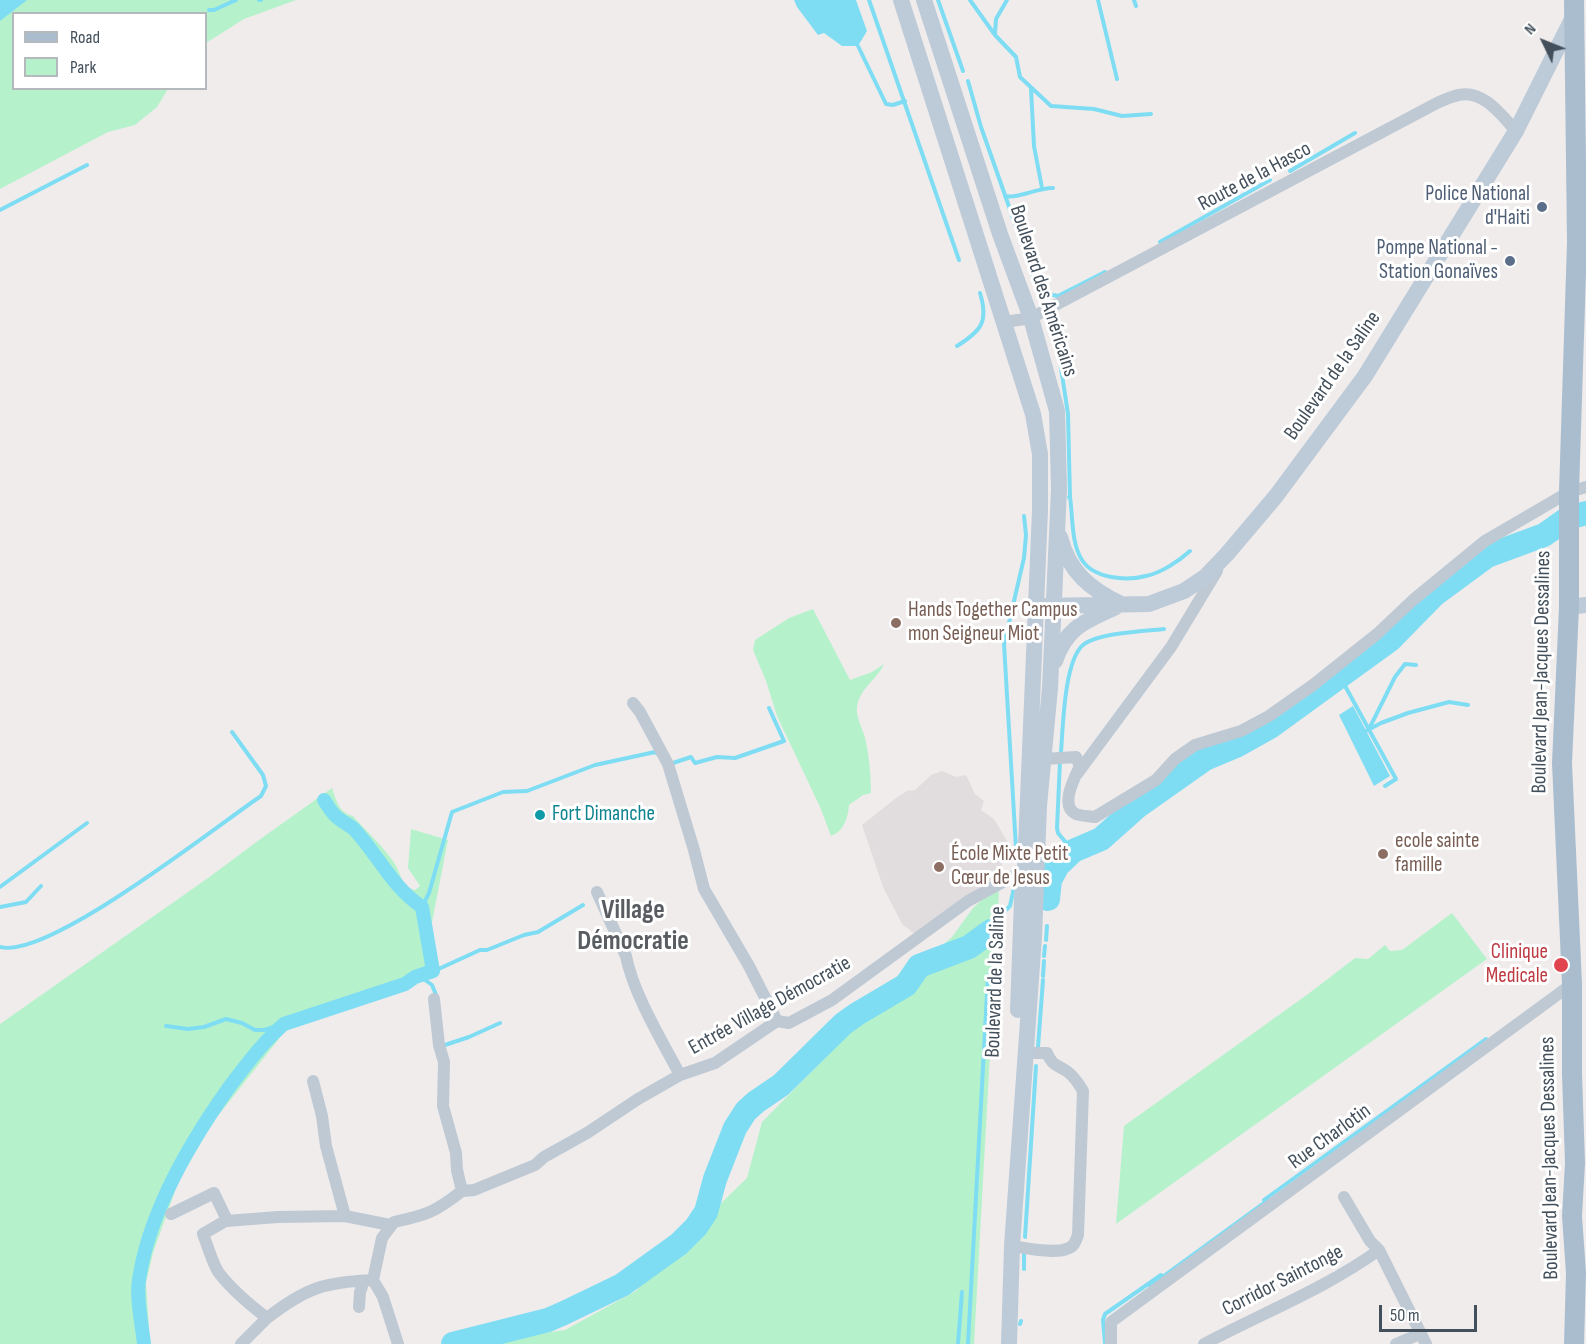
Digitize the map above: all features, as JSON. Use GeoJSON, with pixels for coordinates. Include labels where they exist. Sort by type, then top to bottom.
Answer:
{"type":"FeatureCollection","features":[{"type":"Feature","properties":{"kind":"main road"},"geometry":{"type":"LineString","coordinates":[[901,0],[1034,414],[1040,454],[1035,605]]}},
{"type":"Feature","properties":{"kind":"main road","name":"Boulevard des Américains"},"geometry":{"type":"LineString","coordinates":[[924,0],[1000,234],[1031,318],[1057,411],[1059,489],[1053,607]]}},
{"type":"Feature","properties":{"kind":"main road","name":"Boulevard de la Saline"},"geometry":{"type":"LineString","coordinates":[[1006,1344],[1025,1053],[1035,605],[1053,607],[1149,603],[1184,591],[1205,577],[1227,554],[1276,496],[1365,376],[1516,131],[1578,9]]}},
{"type":"Feature","properties":{"kind":"main road","name":"Boulevard Jean-Jacques Dessalines"},"geometry":{"type":"LineString","coordinates":[[1574,1344],[1576,1273],[1572,1216],[1575,1163],[1572,984],[1562,764],[1578,606],[1573,505],[1581,239],[1578,167],[1578,9]]}},
{"type":"Feature","properties":{"kind":"main road"},"geometry":{"type":"LineString","coordinates":[[1057,523],[1068,560],[1074,570],[1090,585],[1122,604]]}},
{"type":"Feature","properties":{"kind":"main road"},"geometry":{"type":"LineString","coordinates":[[1050,688],[1061,645],[1071,631],[1122,604]]}},
{"type":"Feature","properties":{"kind":"main road","name":"Boulevard de la Saline"},"geometry":{"type":"LineString","coordinates":[[1028,872],[1044,759],[1053,607]]}},
{"type":"Feature","properties":{"kind":"main road","name":"Boulevard de la Saline"},"geometry":{"type":"LineString","coordinates":[[1006,1344],[1028,935]]}},
{"type":"Feature","properties":{"kind":"street","name":"Route de la Hasco"},"geometry":{"type":"LineString","coordinates":[[1005,322],[1031,318],[1437,103],[1460,94],[1471,94],[1487,101],[1516,131]]}},
{"type":"Feature","properties":{"kind":"street"},"geometry":{"type":"LineString","coordinates":[[1044,759],[1076,757],[1080,766],[1068,799],[1069,805],[1072,812],[1095,817],[1155,780],[1175,759],[1195,745],[1241,731],[1269,716],[1313,685],[1377,634],[1413,600],[1485,541],[1573,505]]}},
{"type":"Feature","properties":{"kind":"street"},"geometry":{"type":"LineString","coordinates":[[1075,777],[1171,647],[1227,554]]}},
{"type":"Feature","properties":{"kind":"street"},"geometry":{"type":"LineString","coordinates":[[633,703],[668,764],[704,889],[777,1021]]}},
{"type":"Feature","properties":{"kind":"street","name":"Entrée Village Démocratie"},"geometry":{"type":"LineString","coordinates":[[462,1191],[474,1190],[535,1165],[544,1156],[564,1147],[638,1099],[680,1076],[715,1063],[777,1021],[789,1023],[832,1000],[968,901],[1028,872]]}},
{"type":"Feature","properties":{"kind":"street"},"geometry":{"type":"LineString","coordinates":[[597,892],[626,956],[648,1013],[680,1076]]}},
{"type":"Feature","properties":{"kind":"street","name":"Rue Charlotin"},"geometry":{"type":"LineString","coordinates":[[1112,1344],[1111,1322],[1572,984]]}},
{"type":"Feature","properties":{"kind":"street"},"geometry":{"type":"LineString","coordinates":[[359,1308],[360,1292],[369,1280],[382,1238],[390,1225],[394,1222],[427,1215],[462,1191],[456,1153],[443,1106],[444,1062],[439,1045],[434,999]]}},
{"type":"Feature","properties":{"kind":"street"},"geometry":{"type":"LineString","coordinates":[[1012,1246],[1052,1251],[1067,1249],[1074,1245],[1078,1235],[1083,1091],[1078,1082],[1067,1072],[1051,1064],[1047,1053],[1025,1053]]}},
{"type":"Feature","properties":{"kind":"street"},"geometry":{"type":"LineString","coordinates":[[313,1081],[322,1116],[326,1146],[345,1216]]}},
{"type":"Feature","properties":{"kind":"street"},"geometry":{"type":"LineString","coordinates":[[171,1214],[214,1193],[227,1220]]}},
{"type":"Feature","properties":{"kind":"street"},"geometry":{"type":"LineString","coordinates":[[1344,1197],[1370,1241],[1379,1250],[1423,1339],[1396,1344]]}},
{"type":"Feature","properties":{"kind":"street"},"geometry":{"type":"LineString","coordinates":[[267,1318],[240,1297],[218,1271],[203,1233],[227,1220],[296,1216],[345,1216],[390,1225]]}},
{"type":"Feature","properties":{"kind":"street","name":"Corridor Saintonge"},"geometry":{"type":"LineString","coordinates":[[1204,1344],[1294,1301],[1364,1262],[1379,1250]]}},
{"type":"Feature","properties":{"kind":"street"},"geometry":{"type":"LineString","coordinates":[[241,1344],[267,1318],[292,1299],[329,1284],[369,1280]]}},
{"type":"Feature","properties":{"kind":"street"},"geometry":{"type":"LineString","coordinates":[[369,1280],[382,1297],[398,1344]]}},
{"type":"Feature","properties":{"kind":"shaded area"},"geometry":{"type":"Polygon","coordinates":[[[942,771],[956,777],[966,775],[975,794],[984,801],[981,810],[994,819],[1009,844],[999,878],[916,935],[902,924],[883,887],[862,825],[896,798],[907,791],[915,790],[931,775],[942,771]]]}},
{"type":"Feature","properties":{"kind":"green space"},"geometry":{"type":"Polygon","coordinates":[[[0,0],[296,0],[244,19],[207,42],[207,12],[12,12],[12,90],[167,90],[157,107],[135,125],[108,132],[0,189],[0,0]]]}},
{"type":"Feature","properties":{"kind":"green space"},"geometry":{"type":"Polygon","coordinates":[[[813,609],[850,680],[872,672],[884,664],[863,691],[857,706],[857,715],[868,751],[871,793],[863,795],[849,805],[844,824],[831,836],[820,807],[777,716],[753,650],[755,640],[789,618],[813,609]]]}},
{"type":"Feature","properties":{"kind":"green space"},"geometry":{"type":"Polygon","coordinates":[[[332,788],[341,809],[353,816],[380,845],[395,864],[407,886],[415,890],[420,886],[408,868],[411,829],[448,840],[432,922],[432,957],[427,976],[407,986],[292,1026],[282,1035],[213,1122],[179,1180],[153,1253],[146,1283],[150,1344],[0,1344],[0,1024],[332,788]]]}},
{"type":"Feature","properties":{"kind":"green space"},"geometry":{"type":"Polygon","coordinates":[[[999,891],[974,1344],[468,1344],[565,1330],[636,1291],[679,1244],[747,1178],[762,1122],[899,983],[952,937],[973,908],[983,899],[999,891]]]}},
{"type":"Feature","properties":{"kind":"green space"},"geometry":{"type":"Polygon","coordinates":[[[1452,913],[1487,959],[1116,1224],[1124,1126],[1355,958],[1368,959],[1385,945],[1390,951],[1402,950],[1452,913]]]}},
{"type":"Feature","properties":{"kind":"water"},"geometry":{"type":"Polygon","coordinates":[[[0,0],[27,0],[0,21],[0,0]]]}},
{"type":"Feature","properties":{"kind":"water"},"geometry":{"type":"Polygon","coordinates":[[[794,0],[856,0],[867,31],[858,46],[842,46],[824,33],[818,35],[794,0]]]}},
{"type":"Feature","properties":{"kind":"water"},"geometry":{"type":"Polygon","coordinates":[[[1353,706],[1390,776],[1374,786],[1339,715],[1353,706]]]}},
{"type":"Feature","properties":{"kind":"waterway"},"geometry":{"type":"LineString","coordinates":[[209,10],[236,0]]}},
{"type":"Feature","properties":{"kind":"waterway"},"geometry":{"type":"LineString","coordinates":[[869,0],[959,260]]}},
{"type":"Feature","properties":{"kind":"waterway"},"geometry":{"type":"LineString","coordinates":[[938,0],[963,71]]}},
{"type":"Feature","properties":{"kind":"waterway"},"geometry":{"type":"LineString","coordinates":[[970,0],[995,35],[1016,57],[1020,77],[1051,106],[1094,109],[1122,116],[1151,114]]}},
{"type":"Feature","properties":{"kind":"waterway"},"geometry":{"type":"LineString","coordinates":[[995,34],[996,19],[1007,0]]}},
{"type":"Feature","properties":{"kind":"waterway"},"geometry":{"type":"LineString","coordinates":[[1098,0],[1117,79]]}},
{"type":"Feature","properties":{"kind":"waterway"},"geometry":{"type":"LineString","coordinates":[[1134,0],[1136,6]]}},
{"type":"Feature","properties":{"kind":"waterway"},"geometry":{"type":"LineString","coordinates":[[858,46],[886,104],[893,105],[905,101]]}},
{"type":"Feature","properties":{"kind":"waterway"},"geometry":{"type":"LineString","coordinates":[[968,81],[981,127],[1037,286],[1048,294],[1058,296],[1105,272]]}},
{"type":"Feature","properties":{"kind":"waterway"},"geometry":{"type":"LineString","coordinates":[[1031,89],[1034,146],[1042,188]]}},
{"type":"Feature","properties":{"kind":"waterway"},"geometry":{"type":"LineString","coordinates":[[1290,171],[1355,133]]}},
{"type":"Feature","properties":{"kind":"waterway"},"geometry":{"type":"LineString","coordinates":[[0,210],[87,165]]}},
{"type":"Feature","properties":{"kind":"waterway"},"geometry":{"type":"LineString","coordinates":[[1160,242],[1270,180]]}},
{"type":"Feature","properties":{"kind":"waterway"},"geometry":{"type":"LineString","coordinates":[[1005,196],[1010,197],[1053,188]]}},
{"type":"Feature","properties":{"kind":"waterway"},"geometry":{"type":"LineString","coordinates":[[957,346],[981,325],[984,311],[980,293]]}},
{"type":"Feature","properties":{"kind":"waterway"},"geometry":{"type":"LineString","coordinates":[[1059,355],[1068,414],[1070,497]]}},
{"type":"Feature","properties":{"kind":"waterway"},"geometry":{"type":"LineString","coordinates":[[1069,497],[1078,553],[1087,566],[1094,571],[1121,578],[1146,576],[1170,566],[1190,551]]}},
{"type":"Feature","properties":{"kind":"waterway"},"geometry":{"type":"LineString","coordinates":[[1049,874],[1073,851],[1101,839],[1137,807],[1205,759],[1236,746],[1270,727],[1390,640],[1434,595],[1487,556],[1544,535],[1568,518],[1586,513]]}},
{"type":"Feature","properties":{"kind":"waterway"},"geometry":{"type":"LineString","coordinates":[[1016,848],[1004,644],[1024,558],[1026,535],[1024,516]]}},
{"type":"Feature","properties":{"kind":"waterway"},"geometry":{"type":"LineString","coordinates":[[1061,752],[1068,680],[1077,653],[1083,645],[1110,635],[1164,629]]}},
{"type":"Feature","properties":{"kind":"waterway"},"geometry":{"type":"LineString","coordinates":[[1369,729],[1395,677],[1405,664],[1416,665]]}},
{"type":"Feature","properties":{"kind":"waterway"},"geometry":{"type":"LineString","coordinates":[[1336,679],[1344,684],[1396,779],[1385,786]]}},
{"type":"Feature","properties":{"kind":"waterway"},"geometry":{"type":"LineString","coordinates":[[1366,731],[1408,713],[1449,702],[1468,705]]}},
{"type":"Feature","properties":{"kind":"waterway"},"geometry":{"type":"LineString","coordinates":[[670,764],[691,757],[695,763],[717,757],[735,758],[784,741],[769,708]]}},
{"type":"Feature","properties":{"kind":"waterway"},"geometry":{"type":"LineString","coordinates":[[0,947],[23,946],[55,933],[92,913],[171,861],[261,796],[266,786],[263,775],[232,732]]}},
{"type":"Feature","properties":{"kind":"waterway"},"geometry":{"type":"LineString","coordinates":[[422,907],[429,893],[452,812],[503,792],[527,791],[595,765],[655,752],[658,754]]}},
{"type":"Feature","properties":{"kind":"waterway"},"geometry":{"type":"LineString","coordinates":[[1060,761],[1057,828],[1058,833],[1073,851]]}},
{"type":"Feature","properties":{"kind":"waterway"},"geometry":{"type":"LineString","coordinates":[[144,1344],[138,1287],[152,1228],[186,1154],[230,1086],[262,1046],[284,1024],[405,984],[415,977],[433,971],[422,907],[402,890],[363,839],[336,816],[324,800]]}},
{"type":"Feature","properties":{"kind":"waterway"},"geometry":{"type":"LineString","coordinates":[[0,887],[87,823]]}},
{"type":"Feature","properties":{"kind":"waterway"},"geometry":{"type":"LineString","coordinates":[[1048,899],[1050,880],[1056,869]]}},
{"type":"Feature","properties":{"kind":"waterway"},"geometry":{"type":"LineString","coordinates":[[969,947],[1010,906],[1015,883]]}},
{"type":"Feature","properties":{"kind":"waterway"},"geometry":{"type":"LineString","coordinates":[[0,907],[26,902],[41,886]]}},
{"type":"Feature","properties":{"kind":"waterway"},"geometry":{"type":"LineString","coordinates":[[437,997],[432,985],[421,977],[480,950],[487,950],[524,935],[538,932],[583,905]]}},
{"type":"Feature","properties":{"kind":"waterway"},"geometry":{"type":"LineString","coordinates":[[1046,940],[1047,926]]}},
{"type":"Feature","properties":{"kind":"waterway"},"geometry":{"type":"LineString","coordinates":[[453,1344],[548,1320],[564,1313],[622,1285],[679,1244],[696,1227],[706,1212],[715,1179],[735,1128],[746,1111],[781,1085],[843,1024],[906,985],[919,966],[969,947],[991,931]]}},
{"type":"Feature","properties":{"kind":"waterway"},"geometry":{"type":"LineString","coordinates":[[1044,956],[1045,946]]}},
{"type":"Feature","properties":{"kind":"waterway"},"geometry":{"type":"LineString","coordinates":[[1043,976],[1044,961]]}},
{"type":"Feature","properties":{"kind":"waterway"},"geometry":{"type":"LineString","coordinates":[[968,1344],[988,975]]}},
{"type":"Feature","properties":{"kind":"waterway"},"geometry":{"type":"LineString","coordinates":[[1038,1047],[1043,980]]}},
{"type":"Feature","properties":{"kind":"waterway"},"geometry":{"type":"LineString","coordinates":[[166,1026],[188,1029],[204,1027],[226,1019],[242,1023],[255,1030],[264,1030],[284,1024]]}},
{"type":"Feature","properties":{"kind":"waterway"},"geometry":{"type":"LineString","coordinates":[[442,1046],[500,1023]]}},
{"type":"Feature","properties":{"kind":"waterway"},"geometry":{"type":"LineString","coordinates":[[1264,1200],[1486,1039]]}},
{"type":"Feature","properties":{"kind":"waterway"},"geometry":{"type":"LineString","coordinates":[[1025,1237],[1036,1066]]}},
{"type":"Feature","properties":{"kind":"waterway"},"geometry":{"type":"LineString","coordinates":[[1150,1286],[1268,1200]]}},
{"type":"Feature","properties":{"kind":"waterway"},"geometry":{"type":"LineString","coordinates":[[1024,1254],[1024,1269]]}},
{"type":"Feature","properties":{"kind":"waterway"},"geometry":{"type":"LineString","coordinates":[[1105,1343],[1103,1320],[1105,1314],[1161,1275]]}},
{"type":"Feature","properties":{"kind":"waterway"},"geometry":{"type":"LineString","coordinates":[[958,1344],[962,1292]]}},
{"type":"Feature","properties":{"kind":"place","name":"Police National d'Haiti"},"geometry":{"type":"Point","coordinates":[1542,207]}},
{"type":"Feature","properties":{"kind":"place","name":"Pompe National - Station Gonaïves"},"geometry":{"type":"Point","coordinates":[1510,261]}},
{"type":"Feature","properties":{"kind":"place","name":"Hands Together Campus mon Seigneur Miot"},"geometry":{"type":"Point","coordinates":[896,623]}},
{"type":"Feature","properties":{"kind":"place","name":"Fort Dimanche"},"geometry":{"type":"Point","coordinates":[540,815]}},
{"type":"Feature","properties":{"kind":"place","name":"ecole sainte famille"},"geometry":{"type":"Point","coordinates":[1383,854]}},
{"type":"Feature","properties":{"kind":"place","name":"École Mixte Petit Cœur de Jesus"},"geometry":{"type":"Point","coordinates":[939,867]}},
{"type":"Feature","properties":{"kind":"place","name":"Clinique Medicale"},"geometry":{"type":"Point","coordinates":[1561,965]}},
{"type":"Feature","properties":{"kind":"district","name":"Village Démocratie"},"geometry":{"type":"Point","coordinates":[633,926]}}]}
